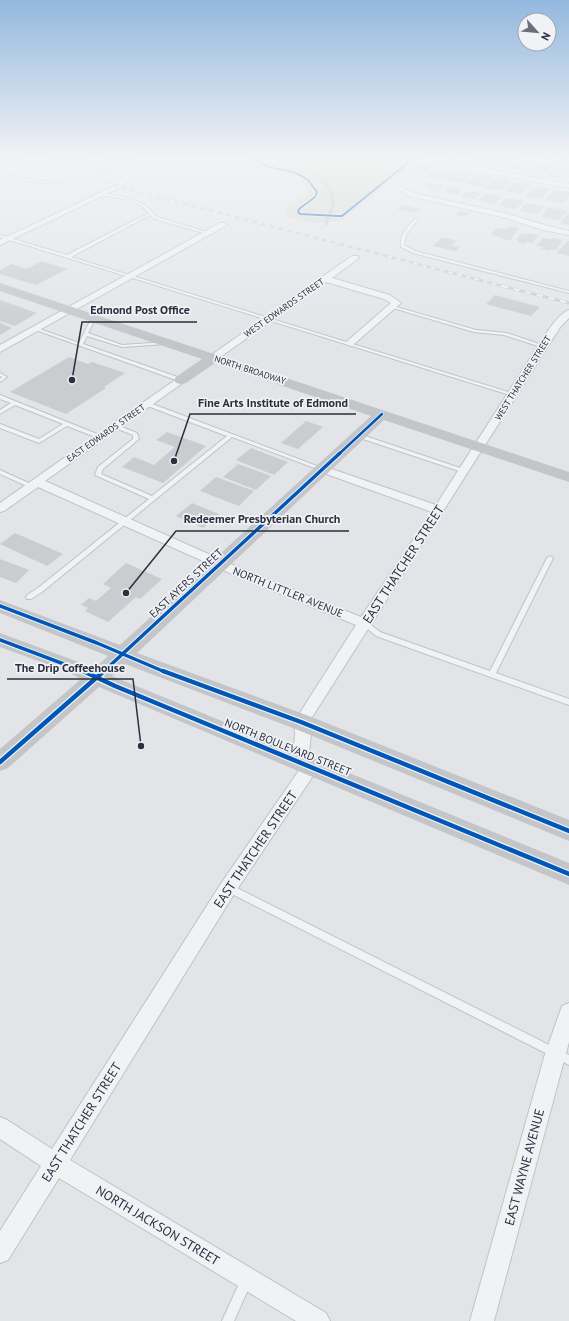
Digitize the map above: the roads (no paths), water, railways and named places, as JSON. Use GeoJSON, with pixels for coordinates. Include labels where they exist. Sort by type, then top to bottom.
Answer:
{"type":"FeatureCollection","features":[{"type":"Feature","properties":{"kind":"main road","name":"NORTH BROADWAY"},"geometry":{"type":"LineString","coordinates":[[0,287],[480,446],[569,477]]}},
{"type":"Feature","properties":{"kind":"main road","name":"EAST EDWARDS STREET"},"geometry":{"type":"LineString","coordinates":[[181,380],[212,358]]}},
{"type":"Feature","properties":{"kind":"main road","name":"EAST AYERS STREET"},"geometry":{"type":"LineString","coordinates":[[0,762],[97,677],[382,414]]}},
{"type":"Feature","properties":{"kind":"main road"},"geometry":{"type":"LineString","coordinates":[[0,606],[144,664],[301,722],[569,831]]}},
{"type":"Feature","properties":{"kind":"main road","name":"NORTH BOULEVARD STREET"},"geometry":{"type":"LineString","coordinates":[[0,640],[75,667],[569,874]]}},
{"type":"Feature","properties":{"kind":"street"},"geometry":{"type":"LineString","coordinates":[[0,243],[50,219]]}},
{"type":"Feature","properties":{"kind":"street"},"geometry":{"type":"LineString","coordinates":[[517,219],[569,233]]}},
{"type":"Feature","properties":{"kind":"street"},"geometry":{"type":"LineString","coordinates":[[0,348],[223,225]]}},
{"type":"Feature","properties":{"kind":"street","name":"WEST EDWARDS STREET"},"geometry":{"type":"LineString","coordinates":[[212,358],[355,258]]}},
{"type":"Feature","properties":{"kind":"street"},"geometry":{"type":"LineString","coordinates":[[325,279],[387,297],[397,303],[350,343]]}},
{"type":"Feature","properties":{"kind":"street","name":"WEST THATCHER STREET"},"geometry":{"type":"LineString","coordinates":[[480,446],[543,346],[558,324],[569,313]]}},
{"type":"Feature","properties":{"kind":"street","name":"EAST EDWARDS STREET"},"geometry":{"type":"LineString","coordinates":[[0,508],[181,380]]}},
{"type":"Feature","properties":{"kind":"street","name":"EAST THATCHER STREET"},"geometry":{"type":"LineString","coordinates":[[301,722],[480,446]]}},
{"type":"Feature","properties":{"kind":"street"},"geometry":{"type":"LineString","coordinates":[[322,469],[439,510]]}},
{"type":"Feature","properties":{"kind":"street","name":"NORTH LITTLER AVENUE"},"geometry":{"type":"LineString","coordinates":[[34,484],[124,521],[220,564],[364,623]]}},
{"type":"Feature","properties":{"kind":"street"},"geometry":{"type":"LineString","coordinates":[[301,722],[303,735],[301,754],[311,766]]}},
{"type":"Feature","properties":{"kind":"street","name":"EAST THATCHER STREET"},"geometry":{"type":"LineString","coordinates":[[0,1252],[228,888],[311,766]]}},
{"type":"Feature","properties":{"kind":"street","name":"EAST WAYNE AVENUE"},"geometry":{"type":"LineString","coordinates":[[482,1321],[562,1057],[569,1013]]}},
{"type":"Feature","properties":{"kind":"street","name":"NORTH JACKSON STREET"},"geometry":{"type":"LineString","coordinates":[[0,1127],[55,1163],[318,1321]]}},
{"type":"Feature","properties":{"kind":"lane"},"geometry":{"type":"LineString","coordinates":[[68,257],[141,219]]}},
{"type":"Feature","properties":{"kind":"lane"},"geometry":{"type":"LineString","coordinates":[[158,219],[208,234]]}},
{"type":"Feature","properties":{"kind":"lane"},"geometry":{"type":"LineString","coordinates":[[416,220],[403,235],[402,246],[431,258],[569,292]]}},
{"type":"Feature","properties":{"kind":"lane"},"geometry":{"type":"LineString","coordinates":[[0,236],[270,318],[512,394]]}},
{"type":"Feature","properties":{"kind":"lane"},"geometry":{"type":"LineString","coordinates":[[394,306],[476,331],[504,334],[543,346]]}},
{"type":"Feature","properties":{"kind":"lane"},"geometry":{"type":"LineString","coordinates":[[80,345],[94,318]]}},
{"type":"Feature","properties":{"kind":"lane"},"geometry":{"type":"LineString","coordinates":[[35,329],[181,380]]}},
{"type":"Feature","properties":{"kind":"lane"},"geometry":{"type":"LineString","coordinates":[[86,334],[122,346],[168,343]]}},
{"type":"Feature","properties":{"kind":"lane"},"geometry":{"type":"LineString","coordinates":[[0,374],[5,377],[0,381]]}},
{"type":"Feature","properties":{"kind":"lane"},"geometry":{"type":"LineString","coordinates":[[0,397],[100,437]]}},
{"type":"Feature","properties":{"kind":"lane"},"geometry":{"type":"LineString","coordinates":[[0,412],[14,403]]}},
{"type":"Feature","properties":{"kind":"lane"},"geometry":{"type":"LineString","coordinates":[[147,404],[322,469]]}},
{"type":"Feature","properties":{"kind":"lane"},"geometry":{"type":"LineString","coordinates":[[0,426],[39,441],[66,424]]}},
{"type":"Feature","properties":{"kind":"lane"},"geometry":{"type":"LineString","coordinates":[[115,426],[135,434],[136,439],[100,468],[98,475],[152,498]]}},
{"type":"Feature","properties":{"kind":"lane"},"geometry":{"type":"LineString","coordinates":[[29,597],[40,590],[231,435]]}},
{"type":"Feature","properties":{"kind":"lane"},"geometry":{"type":"LineString","coordinates":[[358,436],[464,471]]}},
{"type":"Feature","properties":{"kind":"lane"},"geometry":{"type":"LineString","coordinates":[[0,472],[34,484]]}},
{"type":"Feature","properties":{"kind":"lane"},"geometry":{"type":"LineString","coordinates":[[492,675],[550,558]]}},
{"type":"Feature","properties":{"kind":"lane"},"geometry":{"type":"LineString","coordinates":[[364,623],[378,634],[569,702]]}},
{"type":"Feature","properties":{"kind":"lane"},"geometry":{"type":"LineString","coordinates":[[228,888],[562,1057]]}},
{"type":"Feature","properties":{"kind":"lane"},"geometry":{"type":"LineString","coordinates":[[228,1321],[247,1279]]}},
{"type":"Feature","properties":{"kind":"waterway"},"geometry":{"type":"LineString","coordinates":[[326,224],[328,219]]}},
{"type":"Feature","properties":{"kind":"railway"},"geometry":{"type":"LineString","coordinates":[[242,219],[506,287]]}},
{"type":"Feature","properties":{"kind":"railway"},"geometry":{"type":"LineString","coordinates":[[502,286],[569,303]]}},
{"type":"Feature","properties":{"kind":"place","name":"Edmond Post Office"},"geometry":{"type":"Point","coordinates":[72,380]}},
{"type":"Feature","properties":{"kind":"place","name":"Fine Arts Institute of Edmond"},"geometry":{"type":"Point","coordinates":[174,461]}},
{"type":"Feature","properties":{"kind":"place","name":"Redeemer Presbyterian Church"},"geometry":{"type":"Point","coordinates":[126,593]}},
{"type":"Feature","properties":{"kind":"place","name":"The Drip Coffeehouse"},"geometry":{"type":"Point","coordinates":[141,746]}}]}
